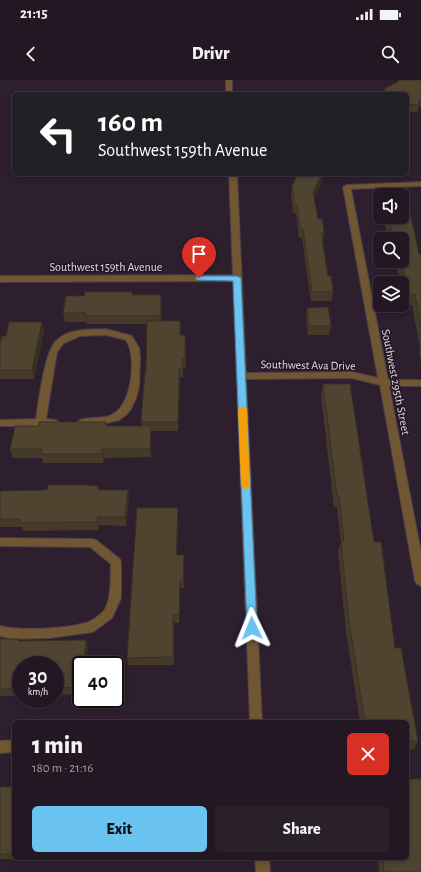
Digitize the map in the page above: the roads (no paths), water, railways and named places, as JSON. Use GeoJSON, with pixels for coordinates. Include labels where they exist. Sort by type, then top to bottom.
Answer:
{"type":"FeatureCollection","features":[{"type":"Feature","properties":{"kind":"street"},"geometry":{"type":"LineString","coordinates":[[229,80],[229,92]]}},
{"type":"Feature","properties":{"kind":"street"},"geometry":{"type":"LineString","coordinates":[[233,176],[256,720]]}},
{"type":"Feature","properties":{"kind":"street","name":"Southwest 295th Street"},"geometry":{"type":"LineString","coordinates":[[421,184],[348,187],[421,582]]}},
{"type":"Feature","properties":{"kind":"street","name":"Southwest 159th Avenue"},"geometry":{"type":"LineString","coordinates":[[0,279],[237,278]]}},
{"type":"Feature","properties":{"kind":"street"},"geometry":{"type":"LineString","coordinates":[[0,423],[94,422],[116,418],[125,411],[131,401],[134,389],[135,349],[129,338],[106,332],[86,332],[61,341],[53,352],[40,422]]}},
{"type":"Feature","properties":{"kind":"street","name":"Southwest Ava Drive"},"geometry":{"type":"LineString","coordinates":[[241,376],[352,375],[384,383],[421,383]]}},
{"type":"Feature","properties":{"kind":"street"},"geometry":{"type":"LineString","coordinates":[[0,542],[92,543],[116,562],[115,598],[108,614],[89,628],[50,633],[10,634],[0,631]]}},
{"type":"Feature","properties":{"kind":"street"},"geometry":{"type":"LineString","coordinates":[[0,746],[12,746]]}},
{"type":"Feature","properties":{"kind":"street"},"geometry":{"type":"LineString","coordinates":[[262,860],[263,872]]}}]}
